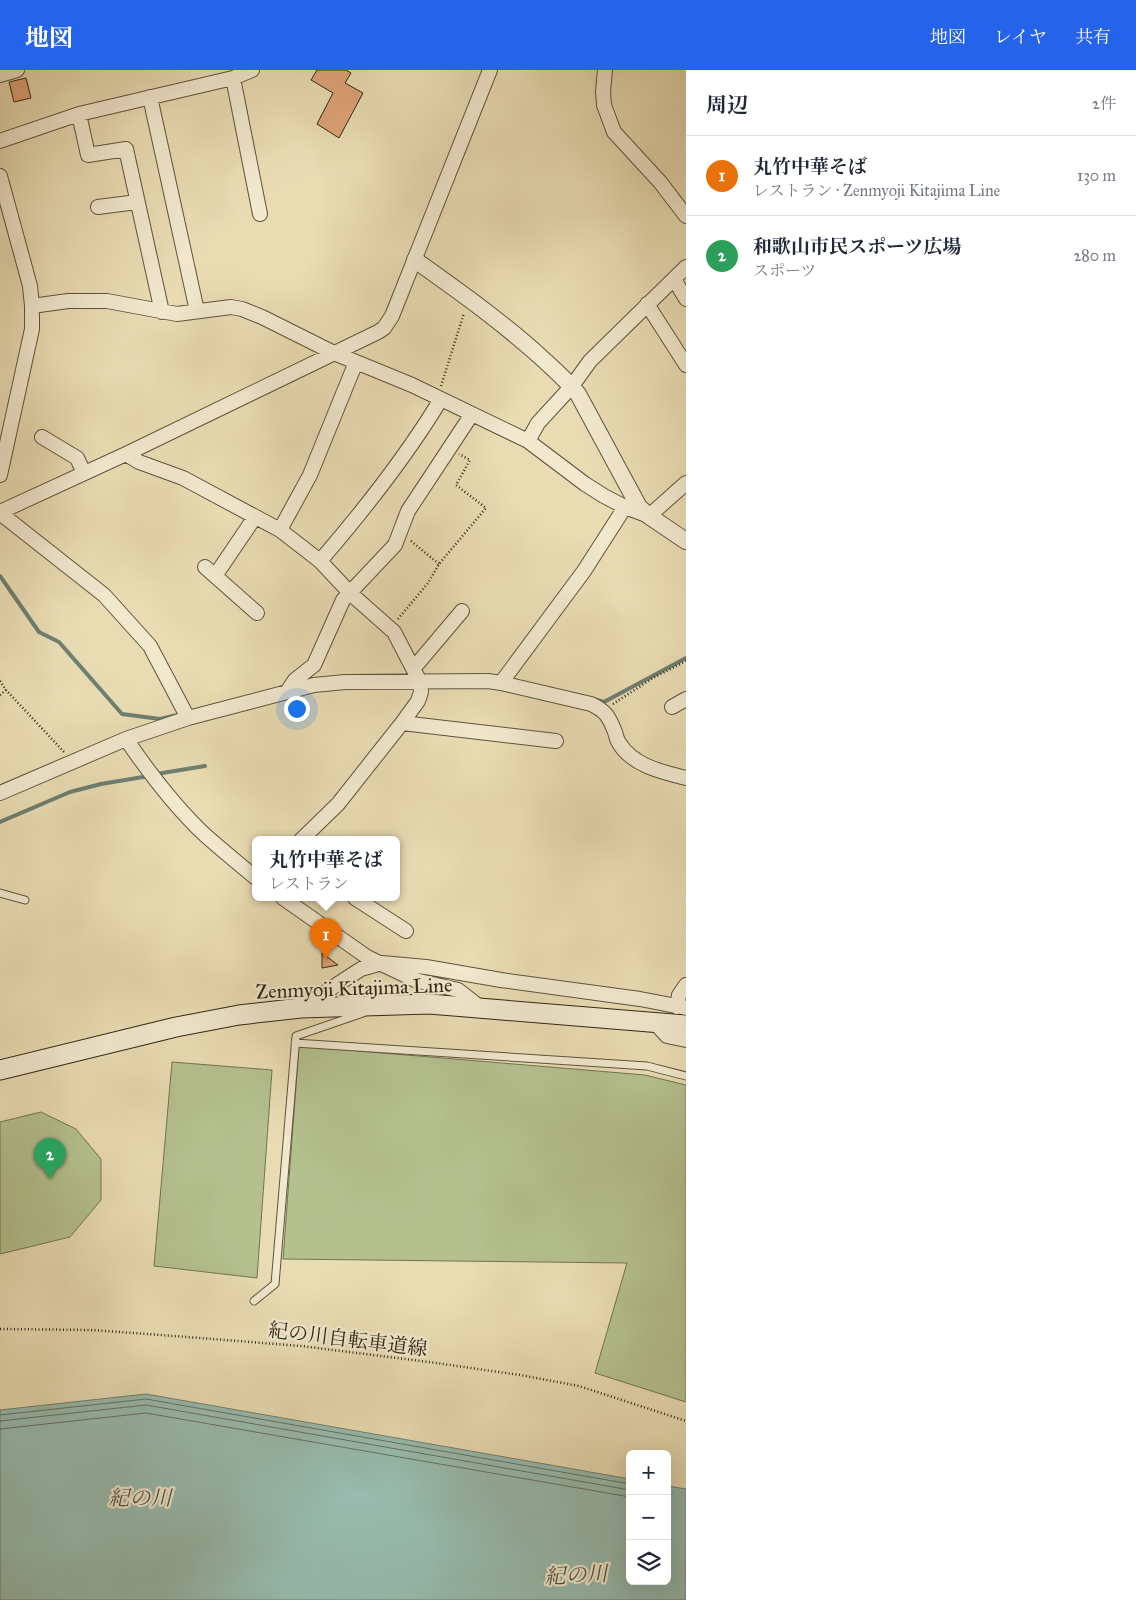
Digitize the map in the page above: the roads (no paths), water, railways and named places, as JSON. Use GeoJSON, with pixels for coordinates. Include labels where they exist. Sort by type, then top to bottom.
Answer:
{"type":"FeatureCollection","features":[{"type":"Feature","properties":{"kind":"main road","name":"Zenmyoji Kitajima Line"},"geometry":{"type":"LineString","coordinates":[[0,1070],[176,1027],[239,1015],[301,1008],[429,1004],[686,1025]]}},
{"type":"Feature","properties":{"kind":"street"},"geometry":{"type":"LineString","coordinates":[[0,75],[17,70]]}},
{"type":"Feature","properties":{"kind":"street"},"geometry":{"type":"LineString","coordinates":[[0,141],[78,114],[234,78],[252,70]]}},
{"type":"Feature","properties":{"kind":"street"},"geometry":{"type":"LineString","coordinates":[[186,715],[150,646],[104,595],[0,513],[126,454],[384,328],[392,316],[490,70]]}},
{"type":"Feature","properties":{"kind":"street"},"geometry":{"type":"LineString","coordinates":[[605,70],[604,106],[614,132],[660,182],[686,216]]}},
{"type":"Feature","properties":{"kind":"street"},"geometry":{"type":"LineString","coordinates":[[234,78],[260,214]]}},
{"type":"Feature","properties":{"kind":"street"},"geometry":{"type":"LineString","coordinates":[[150,97],[197,310]]}},
{"type":"Feature","properties":{"kind":"street"},"geometry":{"type":"LineString","coordinates":[[78,114],[88,155],[126,149],[162,312]]}},
{"type":"Feature","properties":{"kind":"street"},"geometry":{"type":"LineString","coordinates":[[0,474],[2,454],[32,329],[30,286],[1,182]]}},
{"type":"Feature","properties":{"kind":"street"},"geometry":{"type":"LineString","coordinates":[[98,207],[137,202]]}},
{"type":"Feature","properties":{"kind":"street"},"geometry":{"type":"LineString","coordinates":[[415,260],[469,298],[529,346],[572,386],[639,507],[686,541]]}},
{"type":"Feature","properties":{"kind":"street"},"geometry":{"type":"LineString","coordinates":[[528,441],[538,423],[572,386],[590,361],[686,267]]}},
{"type":"Feature","properties":{"kind":"street"},"geometry":{"type":"LineString","coordinates":[[674,279],[686,299]]}},
{"type":"Feature","properties":{"kind":"street"},"geometry":{"type":"LineString","coordinates":[[32,306],[68,301],[107,301],[177,314],[230,307],[242,309],[334,353],[412,385],[528,441],[604,496],[649,516]]}},
{"type":"Feature","properties":{"kind":"street"},"geometry":{"type":"LineString","coordinates":[[647,304],[686,365]]}},
{"type":"Feature","properties":{"kind":"street"},"geometry":{"type":"LineString","coordinates":[[280,530],[310,475],[356,362]]}},
{"type":"Feature","properties":{"kind":"street"},"geometry":{"type":"LineString","coordinates":[[320,562],[361,513],[423,429],[439,398]]}},
{"type":"Feature","properties":{"kind":"street"},"geometry":{"type":"LineString","coordinates":[[291,686],[314,665],[343,600],[395,545],[408,510],[472,414]]}},
{"type":"Feature","properties":{"kind":"street"},"geometry":{"type":"LineString","coordinates":[[42,437],[77,458],[84,473]]}},
{"type":"Feature","properties":{"kind":"street"},"geometry":{"type":"LineString","coordinates":[[126,454],[139,462],[183,478],[280,530],[320,562],[350,593],[394,632],[416,675],[420,692],[418,701],[338,804],[305,836]]}},
{"type":"Feature","properties":{"kind":"street"},"geometry":{"type":"LineString","coordinates":[[649,516],[686,484]]}},
{"type":"Feature","properties":{"kind":"street"},"geometry":{"type":"LineString","coordinates":[[501,683],[584,571],[626,507]]}},
{"type":"Feature","properties":{"kind":"street"},"geometry":{"type":"LineString","coordinates":[[255,517],[210,571],[257,613]]}},
{"type":"Feature","properties":{"kind":"street"},"geometry":{"type":"LineString","coordinates":[[416,675],[462,611]]}},
{"type":"Feature","properties":{"kind":"street"},"geometry":{"type":"LineString","coordinates":[[0,793],[186,715],[291,686],[416,675],[501,683],[591,704],[603,710],[619,743],[635,760],[652,769],[686,778]]}},
{"type":"Feature","properties":{"kind":"street"},"geometry":{"type":"LineString","coordinates":[[672,707],[686,699]]}},
{"type":"Feature","properties":{"kind":"street"},"geometry":{"type":"LineString","coordinates":[[402,723],[556,741]]}},
{"type":"Feature","properties":{"kind":"street"},"geometry":{"type":"LineString","coordinates":[[126,739],[151,776],[206,835],[252,875]]}},
{"type":"Feature","properties":{"kind":"street"},"geometry":{"type":"LineString","coordinates":[[287,901],[367,957],[416,980],[458,990],[481,1008]]}},
{"type":"Feature","properties":{"kind":"street"},"geometry":{"type":"LineString","coordinates":[[360,901],[406,931]]}},
{"type":"Feature","properties":{"kind":"street"},"geometry":{"type":"LineString","coordinates":[[301,1008],[361,969],[382,964],[426,967],[682,1007],[679,995],[686,985]]}},
{"type":"Feature","properties":{"kind":"street"},"geometry":{"type":"LineString","coordinates":[[655,1023],[667,1036],[686,1040]]}},
{"type":"Feature","properties":{"kind":"lane"},"geometry":{"type":"LineString","coordinates":[[0,893],[25,900]]}},
{"type":"Feature","properties":{"kind":"lane"},"geometry":{"type":"LineString","coordinates":[[254,1302],[275,1284],[296,1036],[387,1005]]}},
{"type":"Feature","properties":{"kind":"lane"},"geometry":{"type":"LineString","coordinates":[[295,1042],[647,1066],[686,1076]]}},
{"type":"Feature","properties":{"kind":"water","name":"紀の川"},"geometry":{"type":"Polygon","coordinates":[[[146,1394],[626,1478],[626,1585],[671,1585],[671,1487],[686,1489],[686,1600],[0,1600],[0,1410],[146,1394]]]}},
{"type":"Feature","properties":{"kind":"waterway"},"geometry":{"type":"LineString","coordinates":[[0,576],[39,632],[59,642],[122,714],[160,719],[177,715]]}},
{"type":"Feature","properties":{"kind":"waterway"},"geometry":{"type":"LineString","coordinates":[[597,700],[604,702],[686,658]]}},
{"type":"Feature","properties":{"kind":"waterway"},"geometry":{"type":"LineString","coordinates":[[156,774],[205,766]]}},
{"type":"Feature","properties":{"kind":"waterway"},"geometry":{"type":"LineString","coordinates":[[0,822],[70,792],[101,784],[149,776]]}},
{"type":"Feature","properties":{"kind":"place","name":"丸竹中華そば"},"geometry":{"type":"Point","coordinates":[326,959]}},
{"type":"Feature","properties":{"kind":"place","name":"和歌山市民スポーツ広場"},"geometry":{"type":"Point","coordinates":[50,1179]}}]}
